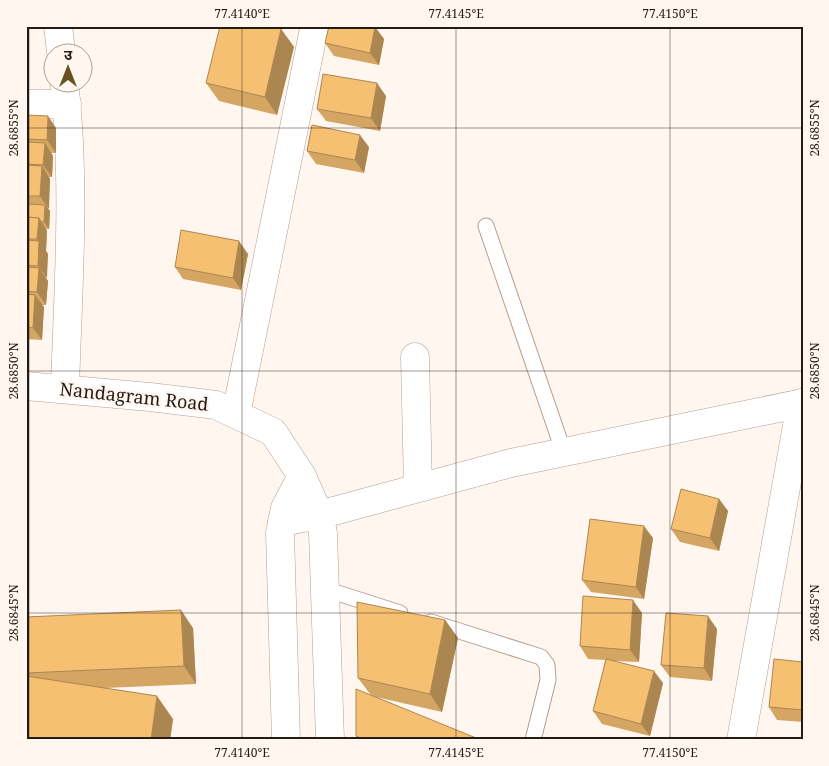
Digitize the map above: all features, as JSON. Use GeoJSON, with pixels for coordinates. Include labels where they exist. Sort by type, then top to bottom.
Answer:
{"type":"FeatureCollection","features":[{"type":"Feature","properties":{"kind":"street"},"geometry":{"type":"LineString","coordinates":[[58,26],[60,42]]}},
{"type":"Feature","properties":{"kind":"street"},"geometry":{"type":"LineString","coordinates":[[236,414],[316,26]]}},
{"type":"Feature","properties":{"kind":"street"},"geometry":{"type":"LineString","coordinates":[[26,104],[66,93],[70,191],[65,389]]}},
{"type":"Feature","properties":{"kind":"street"},"geometry":{"type":"LineString","coordinates":[[415,357],[418,488]]}},
{"type":"Feature","properties":{"kind":"street","name":"Nandagram Road"},"geometry":{"type":"LineString","coordinates":[[26,386],[216,405],[273,432],[302,476],[319,515],[323,533],[330,740]]}},
{"type":"Feature","properties":{"kind":"street"},"geometry":{"type":"LineString","coordinates":[[282,522],[319,515],[511,463],[802,403],[741,740]]}},
{"type":"Feature","properties":{"kind":"street"},"geometry":{"type":"LineString","coordinates":[[286,740],[280,533],[286,508],[302,476]]}},
{"type":"Feature","properties":{"kind":"lane"},"geometry":{"type":"LineString","coordinates":[[486,226],[564,453]]}},
{"type":"Feature","properties":{"kind":"lane"},"geometry":{"type":"LineString","coordinates":[[325,589],[542,657],[548,665],[548,680],[533,740]]}},
{"type":"Feature","properties":{"kind":"building"},"geometry":{"type":"Polygon","coordinates":[[[220,26],[272,26],[281,29],[265,97],[206,83],[220,26]]]}},
{"type":"Feature","properties":{"kind":"building"},"geometry":{"type":"Polygon","coordinates":[[[329,26],[375,27],[370,53],[325,43],[329,26]]]}},
{"type":"Feature","properties":{"kind":"building"},"geometry":{"type":"Polygon","coordinates":[[[323,74],[377,83],[371,118],[317,109],[323,74]]]}},
{"type":"Feature","properties":{"kind":"building"},"geometry":{"type":"Polygon","coordinates":[[[26,115],[48,116],[47,140],[26,139],[26,115]]]}},
{"type":"Feature","properties":{"kind":"building"},"geometry":{"type":"Polygon","coordinates":[[[312,125],[360,135],[355,160],[307,151],[312,125]]]}},
{"type":"Feature","properties":{"kind":"building"},"geometry":{"type":"Polygon","coordinates":[[[26,142],[45,143],[43,165],[26,164],[26,142]]]}},
{"type":"Feature","properties":{"kind":"building"},"geometry":{"type":"Polygon","coordinates":[[[26,165],[42,166],[40,196],[26,196],[26,165]]]}},
{"type":"Feature","properties":{"kind":"building"},"geometry":{"type":"Polygon","coordinates":[[[26,204],[45,205],[44,222],[41,222],[39,218],[26,217],[26,204]]]}},
{"type":"Feature","properties":{"kind":"building"},"geometry":{"type":"Polygon","coordinates":[[[26,217],[39,218],[37,239],[26,239],[26,217]]]}},
{"type":"Feature","properties":{"kind":"building"},"geometry":{"type":"Polygon","coordinates":[[[181,230],[239,241],[233,278],[175,267],[181,230]]]}},
{"type":"Feature","properties":{"kind":"building"},"geometry":{"type":"Polygon","coordinates":[[[26,240],[39,241],[38,266],[26,265],[26,240]]]}},
{"type":"Feature","properties":{"kind":"building"},"geometry":{"type":"Polygon","coordinates":[[[26,267],[39,268],[37,292],[26,291],[26,267]]]}},
{"type":"Feature","properties":{"kind":"building"},"geometry":{"type":"Polygon","coordinates":[[[26,294],[35,295],[33,328],[26,327],[26,294]]]}},
{"type":"Feature","properties":{"kind":"building"},"geometry":{"type":"Polygon","coordinates":[[[681,489],[719,499],[710,538],[671,529],[681,489]]]}},
{"type":"Feature","properties":{"kind":"building"},"geometry":{"type":"Polygon","coordinates":[[[590,519],[644,526],[636,587],[582,580],[590,519]]]}},
{"type":"Feature","properties":{"kind":"building"},"geometry":{"type":"Polygon","coordinates":[[[583,596],[633,600],[630,650],[580,646],[583,596]]]}},
{"type":"Feature","properties":{"kind":"building"},"geometry":{"type":"Polygon","coordinates":[[[357,602],[445,620],[430,694],[358,678],[357,602]]]}},
{"type":"Feature","properties":{"kind":"building"},"geometry":{"type":"Polygon","coordinates":[[[181,610],[184,666],[26,673],[26,617],[181,610]]]}},
{"type":"Feature","properties":{"kind":"building"},"geometry":{"type":"Polygon","coordinates":[[[666,613],[708,616],[704,668],[661,665],[666,613]]]}},
{"type":"Feature","properties":{"kind":"building"},"geometry":{"type":"Polygon","coordinates":[[[606,659],[654,671],[641,724],[593,711],[606,659]]]}},
{"type":"Feature","properties":{"kind":"building"},"geometry":{"type":"Polygon","coordinates":[[[774,659],[803,662],[803,710],[769,707],[774,659]]]}},
{"type":"Feature","properties":{"kind":"building"},"geometry":{"type":"Polygon","coordinates":[[[26,676],[157,696],[151,740],[26,740],[26,676]]]}},
{"type":"Feature","properties":{"kind":"building"},"geometry":{"type":"Polygon","coordinates":[[[356,689],[481,740],[366,740],[356,736],[356,689]]]}}]}
